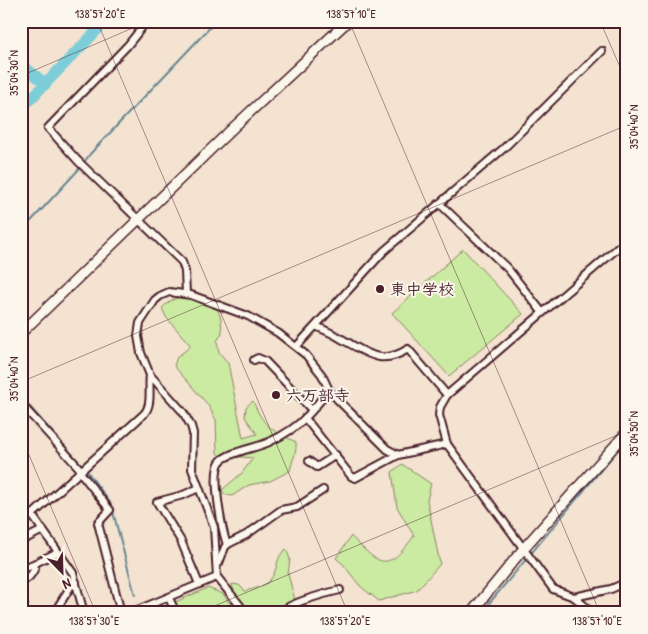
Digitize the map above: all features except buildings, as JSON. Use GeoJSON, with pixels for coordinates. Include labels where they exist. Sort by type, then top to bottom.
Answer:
{"type":"FeatureCollection","features":[{"type":"Feature","properties":{"kind":"street"},"geometry":{"type":"LineString","coordinates":[[147,21],[128,45],[48,128],[78,161],[182,262],[186,294]]}},
{"type":"Feature","properties":{"kind":"street"},"geometry":{"type":"LineString","coordinates":[[21,333],[139,221],[235,126],[348,21]]}},
{"type":"Feature","properties":{"kind":"street"},"geometry":{"type":"LineString","coordinates":[[297,346],[384,251],[504,148],[602,51]]}},
{"type":"Feature","properties":{"kind":"street"},"geometry":{"type":"LineString","coordinates":[[440,204],[508,269],[542,312]]}},
{"type":"Feature","properties":{"kind":"street"},"geometry":{"type":"LineString","coordinates":[[589,613],[574,597],[554,589],[534,564],[447,444],[439,415],[440,407],[447,395],[627,240]]}},
{"type":"Feature","properties":{"kind":"street"},"geometry":{"type":"LineString","coordinates":[[246,613],[217,577],[214,527],[192,469],[193,433],[188,419],[150,375],[138,343],[140,324],[160,296],[169,292],[186,294],[222,306],[257,321],[297,346],[313,363],[329,390],[387,449],[398,455]]}},
{"type":"Feature","properties":{"kind":"street"},"geometry":{"type":"LineString","coordinates":[[316,326],[340,337],[367,355],[385,358],[398,356],[408,349],[447,395]]}},
{"type":"Feature","properties":{"kind":"street"},"geometry":{"type":"LineString","coordinates":[[254,360],[262,358],[312,410]]}},
{"type":"Feature","properties":{"kind":"street"},"geometry":{"type":"LineString","coordinates":[[21,520],[32,515],[148,410],[150,402],[148,392],[150,375]]}},
{"type":"Feature","properties":{"kind":"street"},"geometry":{"type":"LineString","coordinates":[[227,545],[222,526],[217,487],[217,470],[220,462],[228,456],[267,443],[283,434],[305,418],[329,390]]}},
{"type":"Feature","properties":{"kind":"street"},"geometry":{"type":"LineString","coordinates":[[21,404],[80,471],[110,510],[98,523],[121,613]]}},
{"type":"Feature","properties":{"kind":"street"},"geometry":{"type":"LineString","coordinates":[[305,418],[351,476],[355,478],[373,467],[392,460],[398,455],[447,444]]}},
{"type":"Feature","properties":{"kind":"street"},"geometry":{"type":"LineString","coordinates":[[471,613],[627,432]]}},
{"type":"Feature","properties":{"kind":"street"},"geometry":{"type":"LineString","coordinates":[[309,460],[317,467],[336,455]]}},
{"type":"Feature","properties":{"kind":"street"},"geometry":{"type":"LineString","coordinates":[[199,488],[158,502],[180,541],[199,584]]}},
{"type":"Feature","properties":{"kind":"street"},"geometry":{"type":"LineString","coordinates":[[217,567],[227,545],[246,535],[280,510],[297,507],[323,490]]}},
{"type":"Feature","properties":{"kind":"street"},"geometry":{"type":"LineString","coordinates":[[32,515],[72,571],[84,613]]}},
{"type":"Feature","properties":{"kind":"street"},"geometry":{"type":"LineString","coordinates":[[21,541],[43,530]]}},
{"type":"Feature","properties":{"kind":"street"},"geometry":{"type":"LineString","coordinates":[[21,570],[58,552]]}},
{"type":"Feature","properties":{"kind":"street"},"geometry":{"type":"LineString","coordinates":[[21,582],[29,578],[33,572],[35,568],[31,565]]}},
{"type":"Feature","properties":{"kind":"street"},"geometry":{"type":"LineString","coordinates":[[130,613],[217,577]]}},
{"type":"Feature","properties":{"kind":"street"},"geometry":{"type":"LineString","coordinates":[[54,613],[70,586],[76,582]]}},
{"type":"Feature","properties":{"kind":"street"},"geometry":{"type":"LineString","coordinates":[[574,597],[611,590],[627,582]]}},
{"type":"Feature","properties":{"kind":"street"},"geometry":{"type":"LineString","coordinates":[[280,613],[290,606],[340,590]]}},
{"type":"Feature","properties":{"kind":"street"},"geometry":{"type":"LineString","coordinates":[[169,598],[176,613]]}},
{"type":"Feature","properties":{"kind":"street"},"geometry":{"type":"LineString","coordinates":[[21,602],[24,605],[21,608]]}},
{"type":"Feature","properties":{"kind":"green space"},"geometry":{"type":"Polygon","coordinates":[[[463,249],[523,314],[449,376],[392,313],[463,249]]]}},
{"type":"Feature","properties":{"kind":"green space"},"geometry":{"type":"Polygon","coordinates":[[[182,296],[217,307],[221,319],[222,333],[217,341],[219,352],[228,363],[243,438],[257,434],[245,417],[246,407],[253,401],[261,417],[269,427],[296,442],[290,471],[270,481],[249,485],[232,496],[224,494],[222,490],[242,473],[253,458],[223,459],[217,453],[216,420],[208,405],[174,366],[177,357],[191,346],[166,317],[162,308],[170,301],[182,296]]]}},
{"type":"Feature","properties":{"kind":"green space"},"geometry":{"type":"Polygon","coordinates":[[[402,464],[431,484],[427,500],[440,564],[417,590],[379,601],[360,586],[336,558],[351,536],[369,554],[383,561],[397,556],[414,536],[397,507],[392,472],[402,464]]]}},
{"type":"Feature","properties":{"kind":"green space"},"geometry":{"type":"Polygon","coordinates":[[[286,549],[290,559],[288,574],[296,604],[304,606],[306,613],[247,613],[234,593],[232,584],[239,585],[245,591],[265,584],[273,576],[280,556],[286,549]]]}},
{"type":"Feature","properties":{"kind":"green space"},"geometry":{"type":"Polygon","coordinates":[[[208,588],[223,594],[237,613],[149,613],[208,588]]]}},
{"type":"Feature","properties":{"kind":"waterway"},"geometry":{"type":"LineString","coordinates":[[21,109],[106,21]]}},
{"type":"Feature","properties":{"kind":"waterway"},"geometry":{"type":"LineString","coordinates":[[21,232],[80,168],[90,154],[216,21]]}},
{"type":"Feature","properties":{"kind":"waterway"},"geometry":{"type":"LineString","coordinates":[[21,64],[46,84]]}},
{"type":"Feature","properties":{"kind":"waterway"},"geometry":{"type":"LineString","coordinates":[[21,397],[87,471],[111,504],[135,595]]}},
{"type":"Feature","properties":{"kind":"waterway"},"geometry":{"type":"LineString","coordinates":[[481,613],[627,439]]}},
{"type":"Feature","properties":{"kind":"place","name":"東中学校"},"geometry":{"type":"Point","coordinates":[380,289]}},
{"type":"Feature","properties":{"kind":"place","name":"六万部寺"},"geometry":{"type":"Point","coordinates":[276,395]}}]}
